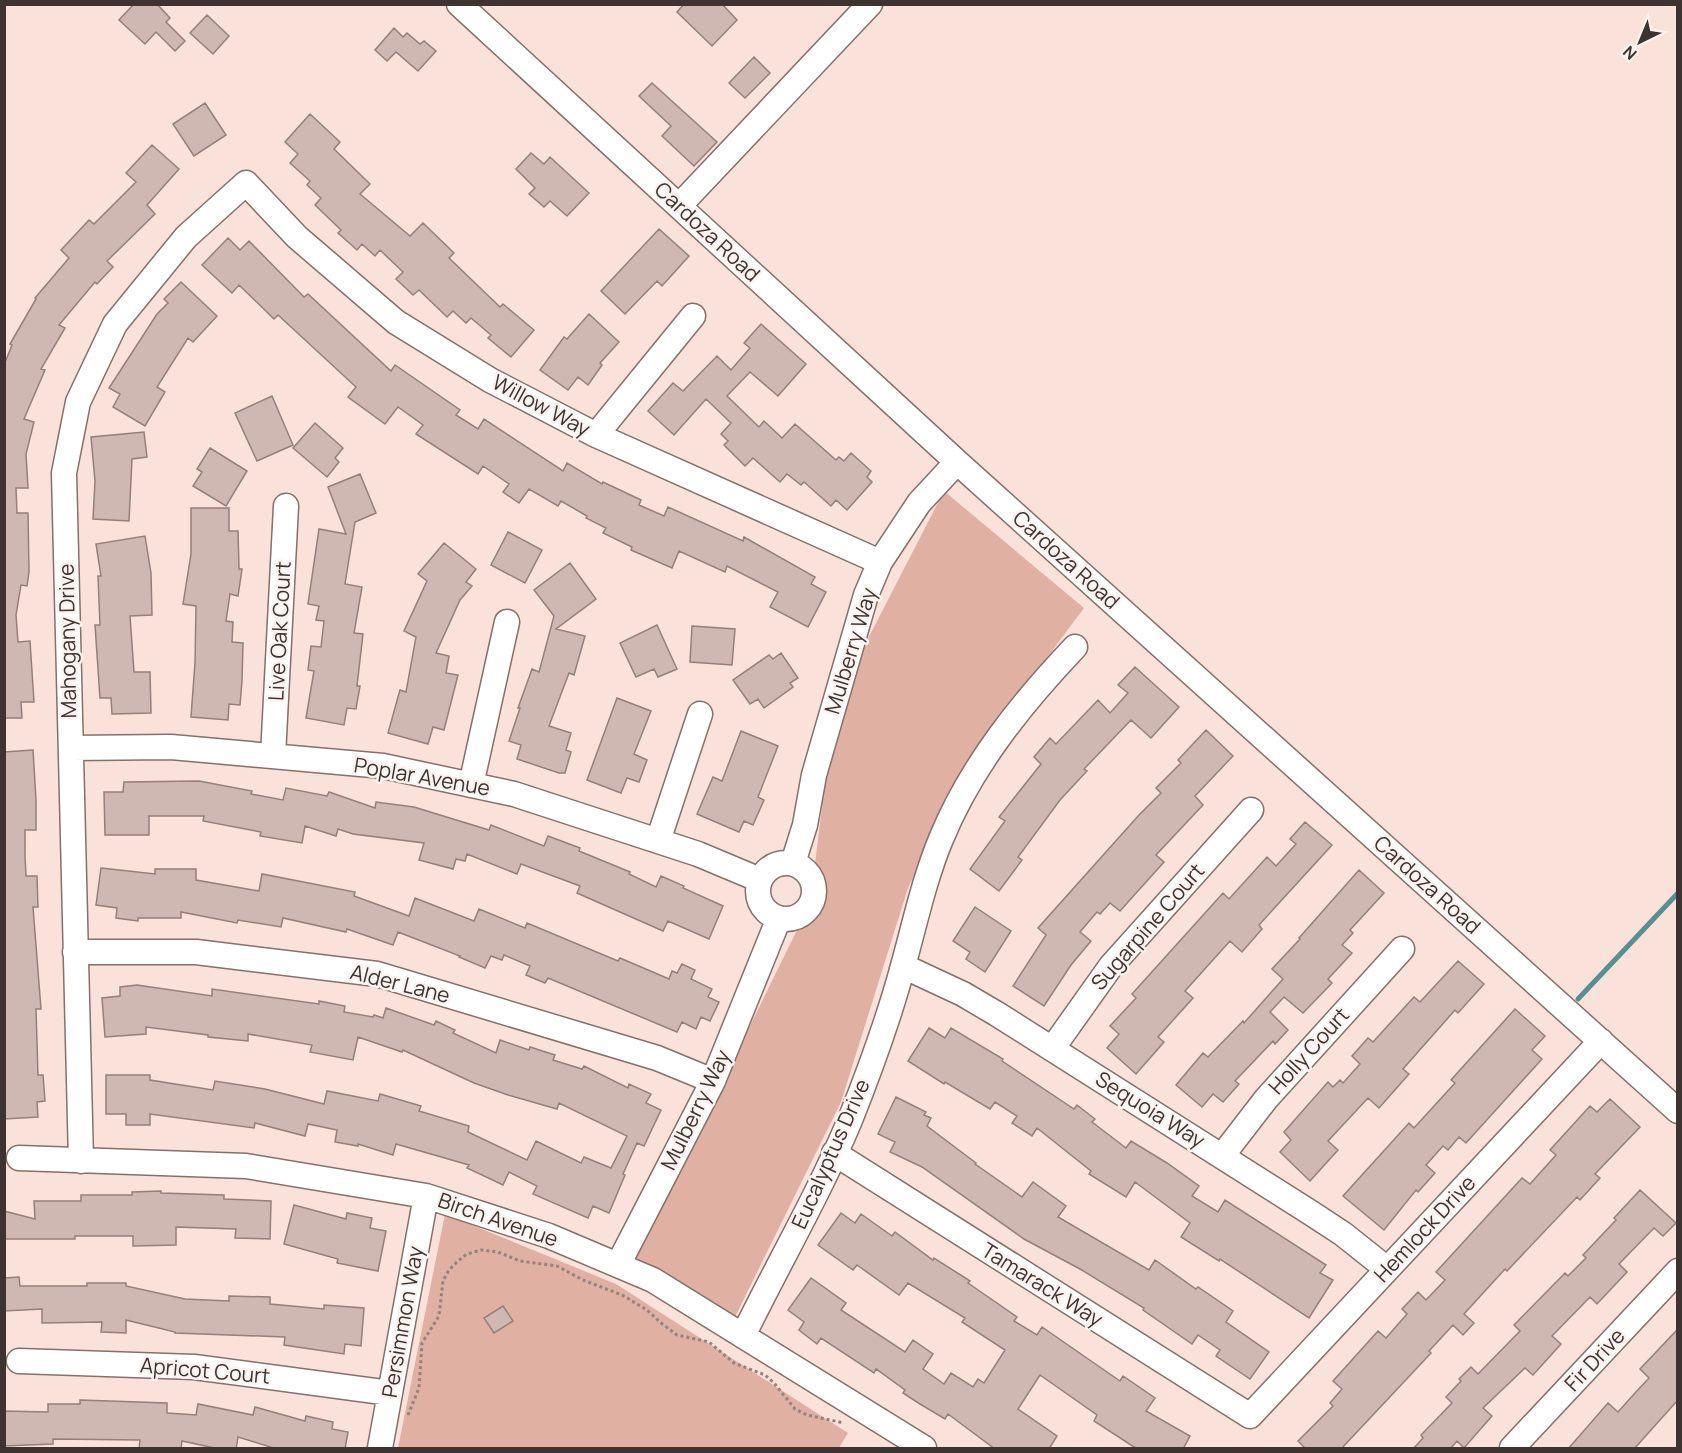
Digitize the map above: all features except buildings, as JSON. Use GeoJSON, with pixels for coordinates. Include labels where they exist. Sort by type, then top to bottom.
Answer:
{"type":"FeatureCollection","features":[{"type":"Feature","properties":{"kind":"street","name":"Cardoza Road"},"geometry":{"type":"LineString","coordinates":[[459,4],[957,462],[1677,1111]]}},
{"type":"Feature","properties":{"kind":"street"},"geometry":{"type":"LineString","coordinates":[[679,206],[870,4]]}},
{"type":"Feature","properties":{"kind":"street","name":"Willow Way"},"geometry":{"type":"LineString","coordinates":[[246,183],[297,237],[396,322],[490,380],[596,435],[880,562]]}},
{"type":"Feature","properties":{"kind":"street","name":"Mahogany Drive"},"geometry":{"type":"LineString","coordinates":[[81,1161],[64,473],[78,402],[115,324],[186,237],[246,183]]}},
{"type":"Feature","properties":{"kind":"street"},"geometry":{"type":"LineString","coordinates":[[596,435],[693,316]]}},
{"type":"Feature","properties":{"kind":"street","name":"Mulberry Way"},"geometry":{"type":"LineString","coordinates":[[793,863],[805,825],[814,775],[866,595],[880,562],[919,503],[957,462]]}},
{"type":"Feature","properties":{"kind":"street","name":"Live Oak Court"},"geometry":{"type":"LineString","coordinates":[[273,756],[286,506]]}},
{"type":"Feature","properties":{"kind":"street"},"geometry":{"type":"LineString","coordinates":[[471,785],[507,622]]}},
{"type":"Feature","properties":{"kind":"street","name":"Eucalyptus Drive"},"geometry":{"type":"LineString","coordinates":[[743,1336],[798,1231],[850,1121],[892,1006],[927,877],[940,840],[957,804],[977,769],[1008,725],[1075,647]]}},
{"type":"Feature","properties":{"kind":"street"},"geometry":{"type":"LineString","coordinates":[[658,841],[699,714]]}},
{"type":"Feature","properties":{"kind":"street","name":"Poplar Avenue"},"geometry":{"type":"LineString","coordinates":[[70,748],[171,747],[383,766],[514,794],[698,854],[760,880]]}},
{"type":"Feature","properties":{"kind":"street","name":"Sugarpine Court"},"geometry":{"type":"LineString","coordinates":[[1052,1049],[1111,966],[1251,810]]}},
{"type":"Feature","properties":{"kind":"street"},"geometry":{"type":"LineString","coordinates":[[780,862],[793,863],[810,874],[815,887],[812,903],[803,915],[790,919],[779,918],[771,915],[764,908],[758,890],[760,880],[766,870],[780,862]]}},
{"type":"Feature","properties":{"kind":"street","name":"Mulberry Way"},"geometry":{"type":"LineString","coordinates":[[618,1266],[713,1081],[779,918]]}},
{"type":"Feature","properties":{"kind":"street","name":"Holly Court"},"geometry":{"type":"LineString","coordinates":[[1222,1156],[1266,1099],[1402,949]]}},
{"type":"Feature","properties":{"kind":"street","name":"Alder Lane"},"geometry":{"type":"LineString","coordinates":[[75,952],[196,952],[377,974],[657,1058],[713,1081]]}},
{"type":"Feature","properties":{"kind":"street","name":"Sequoia Way"},"geometry":{"type":"LineString","coordinates":[[903,966],[963,994],[1052,1049],[1335,1229],[1387,1269]]}},
{"type":"Feature","properties":{"kind":"street","name":"Hemlock Drive"},"geometry":{"type":"LineString","coordinates":[[1250,1416],[1601,1041]]}},
{"type":"Feature","properties":{"kind":"street","name":"Tamarack Way"},"geometry":{"type":"LineString","coordinates":[[834,1153],[1250,1416]]}},
{"type":"Feature","properties":{"kind":"street","name":"Birch Avenue"},"geometry":{"type":"LineString","coordinates":[[19,1158],[246,1166],[426,1196],[549,1236],[653,1280],[924,1449]]}},
{"type":"Feature","properties":{"kind":"street","name":"Persimmon Way"},"geometry":{"type":"LineString","coordinates":[[380,1449],[426,1196]]}},
{"type":"Feature","properties":{"kind":"street","name":"Fir Drive"},"geometry":{"type":"LineString","coordinates":[[1512,1449],[1677,1271]]}},
{"type":"Feature","properties":{"kind":"street","name":"Apricot Court"},"geometry":{"type":"LineString","coordinates":[[19,1361],[194,1367],[390,1393]]}},
{"type":"Feature","properties":{"kind":"path"},"geometry":{"type":"LineString","coordinates":[[406,1420],[419,1388],[422,1343],[439,1316],[443,1281],[458,1261],[467,1254],[481,1250],[498,1252],[520,1261],[557,1266],[583,1280],[622,1295],[647,1310],[677,1335],[709,1342],[734,1363],[765,1375],[795,1409],[807,1415],[846,1424]]}},
{"type":"Feature","properties":{"kind":"shaded area"},"geometry":{"type":"Polygon","coordinates":[[[944,491],[1084,608],[963,770],[908,888],[841,1102],[735,1317],[636,1258],[797,930],[818,908],[822,893],[815,864],[827,766],[857,660],[944,491]]]}},
{"type":"Feature","properties":{"kind":"shaded area"},"geometry":{"type":"Polygon","coordinates":[[[445,1214],[616,1284],[848,1433],[839,1448],[398,1448],[445,1214]]]}},
{"type":"Feature","properties":{"kind":"waterway"},"geometry":{"type":"LineString","coordinates":[[1578,999],[1678,893]]}}]}
